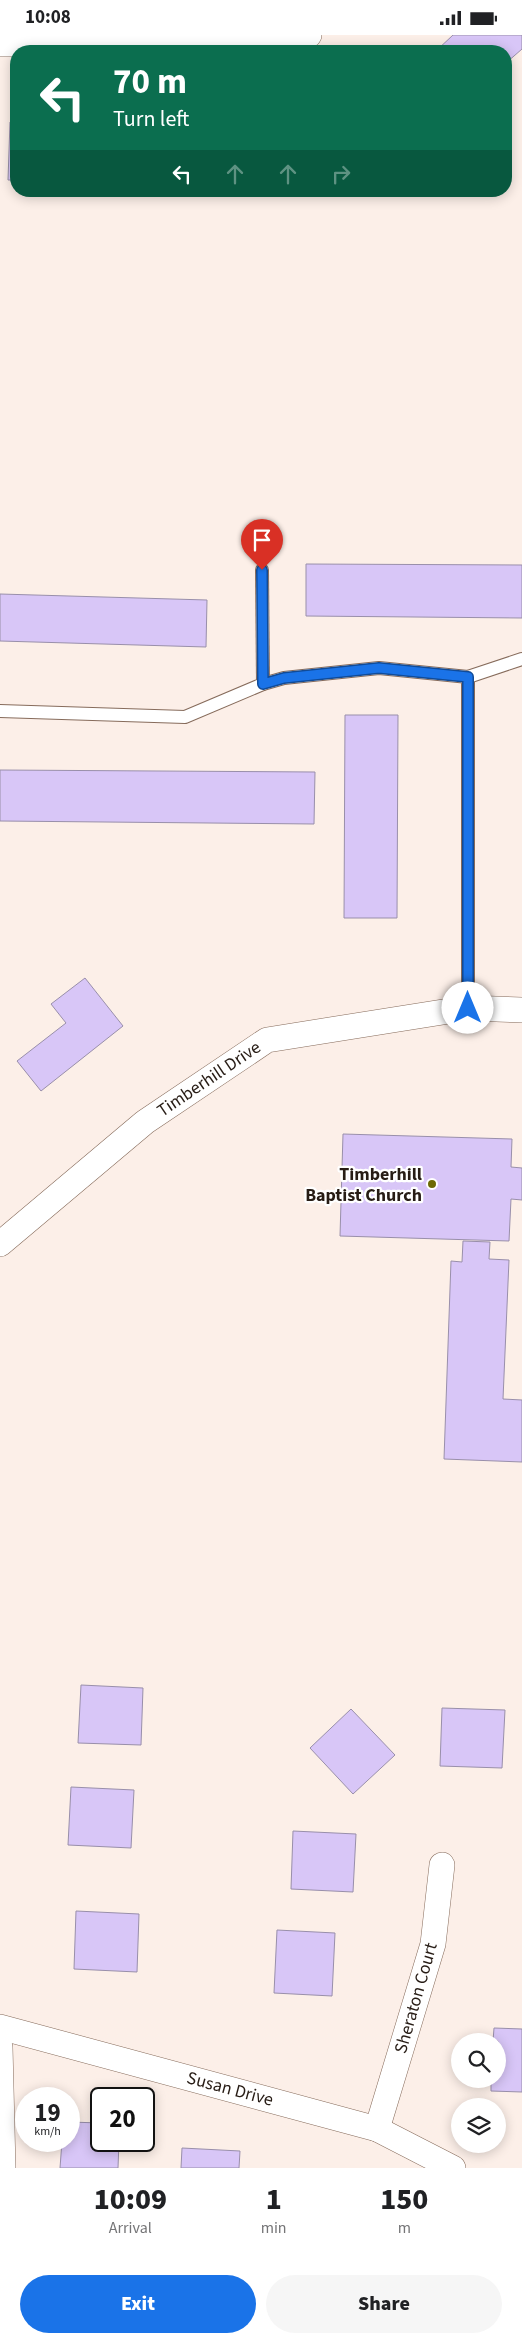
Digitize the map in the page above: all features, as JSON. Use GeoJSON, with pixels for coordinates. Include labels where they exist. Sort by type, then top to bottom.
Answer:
{"type":"FeatureCollection","features":[{"type":"Feature","properties":{"kind":"street"},"geometry":{"type":"LineString","coordinates":[[0,44],[263,44],[309,35]]}},
{"type":"Feature","properties":{"kind":"street","name":"Timberhill Drive"},"geometry":{"type":"LineString","coordinates":[[0,1245],[145,1122],[267,1040],[468,1008],[522,1010]]}},
{"type":"Feature","properties":{"kind":"street","name":"Sheraton Court"},"geometry":{"type":"LineString","coordinates":[[377,2129],[434,1944],[442,1865]]}},
{"type":"Feature","properties":{"kind":"street","name":"Susan Drive"},"geometry":{"type":"LineString","coordinates":[[0,2027],[377,2129],[453,2168]]}},
{"type":"Feature","properties":{"kind":"street"},"geometry":{"type":"LineString","coordinates":[[0,2047],[3,2168]]}},
{"type":"Feature","properties":{"kind":"lane"},"geometry":{"type":"LineString","coordinates":[[262,570],[263,684]]}},
{"type":"Feature","properties":{"kind":"lane"},"geometry":{"type":"LineString","coordinates":[[0,711],[185,717],[263,684],[284,678],[379,668],[468,677],[522,659]]}},
{"type":"Feature","properties":{"kind":"lane"},"geometry":{"type":"LineString","coordinates":[[468,677],[468,1008]]}},
{"type":"Feature","properties":{"kind":"building"},"geometry":{"type":"Polygon","coordinates":[[[453,35],[522,35],[522,49],[512,58],[512,45],[442,45],[453,35]]]}},
{"type":"Feature","properties":{"kind":"building"},"geometry":{"type":"Polygon","coordinates":[[[10,122],[10,180],[8,180],[10,122]]]}},
{"type":"Feature","properties":{"kind":"building"},"geometry":{"type":"Polygon","coordinates":[[[306,564],[522,565],[522,618],[306,616],[306,564]]]}},
{"type":"Feature","properties":{"kind":"building"},"geometry":{"type":"Polygon","coordinates":[[[0,594],[207,600],[206,647],[0,641],[0,594]]]}},
{"type":"Feature","properties":{"kind":"building"},"geometry":{"type":"Polygon","coordinates":[[[345,715],[398,715],[397,918],[344,918],[345,715]]]}},
{"type":"Feature","properties":{"kind":"building"},"geometry":{"type":"Polygon","coordinates":[[[0,770],[315,772],[314,824],[0,821],[0,770]]]}},
{"type":"Feature","properties":{"kind":"building"},"geometry":{"type":"Polygon","coordinates":[[[85,978],[123,1026],[41,1091],[17,1061],[66,1023],[51,1004],[85,978]]]}},
{"type":"Feature","properties":{"kind":"building","name":"Timberhill Baptist Church"},"geometry":{"type":"Polygon","coordinates":[[[343,1134],[512,1139],[511,1167],[522,1168],[522,1200],[511,1199],[509,1241],[340,1236],[343,1134]]]}},
{"type":"Feature","properties":{"kind":"building"},"geometry":{"type":"Polygon","coordinates":[[[463,1241],[490,1242],[489,1259],[509,1260],[503,1399],[522,1400],[522,1462],[444,1459],[451,1261],[462,1262],[463,1241]]]}},
{"type":"Feature","properties":{"kind":"building"},"geometry":{"type":"Polygon","coordinates":[[[81,1685],[143,1688],[141,1745],[78,1743],[81,1685]]]}},
{"type":"Feature","properties":{"kind":"building"},"geometry":{"type":"Polygon","coordinates":[[[442,1708],[505,1710],[502,1768],[440,1766],[442,1708]]]}},
{"type":"Feature","properties":{"kind":"building"},"geometry":{"type":"Polygon","coordinates":[[[351,1709],[395,1755],[353,1794],[310,1748],[351,1709]]]}},
{"type":"Feature","properties":{"kind":"building"},"geometry":{"type":"Polygon","coordinates":[[[71,1787],[134,1790],[131,1848],[68,1845],[71,1787]]]}},
{"type":"Feature","properties":{"kind":"building"},"geometry":{"type":"Polygon","coordinates":[[[293,1831],[356,1834],[353,1892],[291,1889],[293,1831]]]}},
{"type":"Feature","properties":{"kind":"building"},"geometry":{"type":"Polygon","coordinates":[[[76,1911],[139,1914],[137,1972],[74,1969],[76,1911]]]}},
{"type":"Feature","properties":{"kind":"building"},"geometry":{"type":"Polygon","coordinates":[[[277,1930],[335,1933],[332,1996],[274,1993],[277,1930]]]}},
{"type":"Feature","properties":{"kind":"building"},"geometry":{"type":"Polygon","coordinates":[[[494,2028],[522,2029],[522,2092],[491,2091],[491,2088],[506,2088],[506,2033],[494,2033],[494,2028]]]}},
{"type":"Feature","properties":{"kind":"building"},"geometry":{"type":"Polygon","coordinates":[[[80,2122],[90,2123],[90,2152],[119,2152],[118,2168],[60,2168],[61,2152],[80,2152],[80,2122]]]}},
{"type":"Feature","properties":{"kind":"building"},"geometry":{"type":"Polygon","coordinates":[[[182,2148],[240,2151],[239,2168],[181,2168],[182,2148]]]}},
{"type":"Feature","properties":{"kind":"place","name":"Timberhill Baptist Church"},"geometry":{"type":"Point","coordinates":[432,1184]}},
{"type":"Feature","properties":{"kind":"route"},"geometry":{"type":"LineString","coordinates":[[262,570],[263,684],[284,678],[379,668],[468,677],[468,1008]]}}]}
